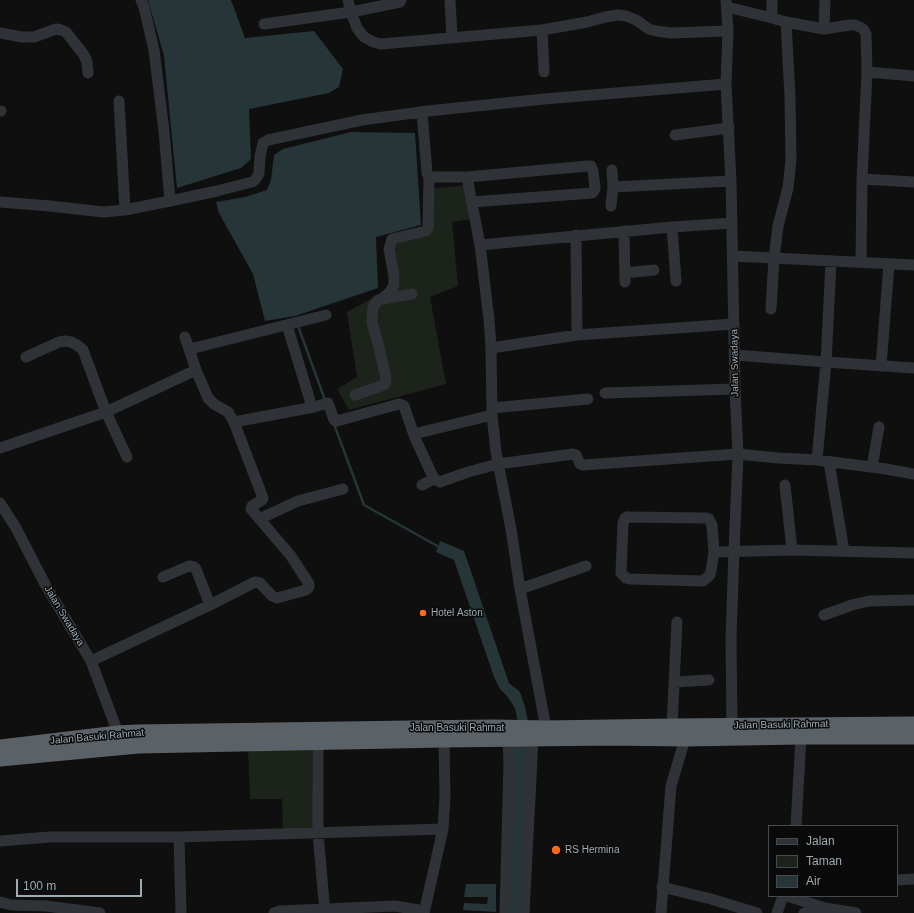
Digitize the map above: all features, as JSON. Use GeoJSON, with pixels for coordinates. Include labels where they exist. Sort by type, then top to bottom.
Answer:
{"type":"FeatureCollection","features":[{"type":"Feature","properties":{"kind":"highway","name":"Jalan Basuki Rahmat"},"geometry":{"type":"LineString","coordinates":[[0,759],[138,746],[444,740],[672,726],[914,724]]}},
{"type":"Feature","properties":{"kind":"highway","name":"Jalan Basuki Rahmat"},"geometry":{"type":"LineString","coordinates":[[0,747],[118,733],[411,728],[511,736]]}},
{"type":"Feature","properties":{"kind":"highway","name":"Jalan Basuki Rahmat"},"geometry":{"type":"LineString","coordinates":[[536,734],[610,738],[685,739],[801,737],[914,738]]}},
{"type":"Feature","properties":{"kind":"street"},"geometry":{"type":"LineString","coordinates":[[141,0],[154,50],[164,131],[170,201]]}},
{"type":"Feature","properties":{"kind":"street"},"geometry":{"type":"LineString","coordinates":[[348,0],[357,28],[364,37],[381,44],[542,30],[618,15],[636,20],[648,29],[656,31],[671,33],[728,31]]}},
{"type":"Feature","properties":{"kind":"street"},"geometry":{"type":"LineString","coordinates":[[264,24],[351,12],[400,2],[402,0]]}},
{"type":"Feature","properties":{"kind":"street"},"geometry":{"type":"LineString","coordinates":[[450,0],[452,38]]}},
{"type":"Feature","properties":{"kind":"street"},"geometry":{"type":"LineString","coordinates":[[772,0],[772,18]]}},
{"type":"Feature","properties":{"kind":"street"},"geometry":{"type":"LineString","coordinates":[[824,28],[825,0]]}},
{"type":"Feature","properties":{"kind":"street"},"geometry":{"type":"LineString","coordinates":[[727,3],[786,22],[824,28],[855,25],[864,30],[866,34],[867,72],[862,179],[861,262]]}},
{"type":"Feature","properties":{"kind":"street","name":"Jalan Swadaya"},"geometry":{"type":"LineString","coordinates":[[727,3],[728,31],[726,84],[731,180],[735,389],[738,454],[731,638],[732,726]]}},
{"type":"Feature","properties":{"kind":"street"},"geometry":{"type":"LineString","coordinates":[[771,309],[774,258],[778,226],[788,188],[791,160],[790,96],[786,22]]}},
{"type":"Feature","properties":{"kind":"street"},"geometry":{"type":"LineString","coordinates":[[0,33],[22,37],[34,36],[56,29],[66,32],[84,55],[87,62],[88,73]]}},
{"type":"Feature","properties":{"kind":"street"},"geometry":{"type":"LineString","coordinates":[[542,30],[544,72]]}},
{"type":"Feature","properties":{"kind":"street"},"geometry":{"type":"LineString","coordinates":[[867,72],[914,76]]}},
{"type":"Feature","properties":{"kind":"street"},"geometry":{"type":"LineString","coordinates":[[0,202],[103,212],[124,210],[212,192],[255,180],[259,174],[260,156],[263,143],[268,140],[362,120],[422,112],[726,84]]}},
{"type":"Feature","properties":{"kind":"street"},"geometry":{"type":"LineString","coordinates":[[119,101],[124,210]]}},
{"type":"Feature","properties":{"kind":"street"},"geometry":{"type":"LineString","coordinates":[[355,396],[384,385],[386,382],[379,347],[372,323],[373,307],[378,300],[390,292],[394,285],[394,276],[389,249],[392,239],[426,231],[428,228],[429,176],[427,172],[422,112]]}},
{"type":"Feature","properties":{"kind":"street"},"geometry":{"type":"LineString","coordinates":[[675,134],[729,128]]}},
{"type":"Feature","properties":{"kind":"street"},"geometry":{"type":"LineString","coordinates":[[429,176],[435,178],[467,177],[588,166],[591,166],[594,171],[595,188],[592,193],[472,202]]}},
{"type":"Feature","properties":{"kind":"street"},"geometry":{"type":"LineString","coordinates":[[611,206],[613,187],[612,170]]}},
{"type":"Feature","properties":{"kind":"street"},"geometry":{"type":"LineString","coordinates":[[467,177],[480,245],[489,319],[492,411],[498,464],[511,529],[520,589],[536,734],[524,913]]}},
{"type":"Feature","properties":{"kind":"street"},"geometry":{"type":"LineString","coordinates":[[862,179],[914,182]]}},
{"type":"Feature","properties":{"kind":"street"},"geometry":{"type":"LineString","coordinates":[[613,187],[731,180]]}},
{"type":"Feature","properties":{"kind":"street"},"geometry":{"type":"LineString","coordinates":[[480,245],[576,235],[732,223]]}},
{"type":"Feature","properties":{"kind":"street"},"geometry":{"type":"LineString","coordinates":[[672,227],[676,281]]}},
{"type":"Feature","properties":{"kind":"street"},"geometry":{"type":"LineString","coordinates":[[624,231],[625,278],[654,270]]}},
{"type":"Feature","properties":{"kind":"street"},"geometry":{"type":"LineString","coordinates":[[576,235],[577,335]]}},
{"type":"Feature","properties":{"kind":"street"},"geometry":{"type":"LineString","coordinates":[[733,256],[914,265]]}},
{"type":"Feature","properties":{"kind":"street"},"geometry":{"type":"LineString","coordinates":[[816,460],[826,362],[831,261]]}},
{"type":"Feature","properties":{"kind":"street"},"geometry":{"type":"LineString","coordinates":[[881,366],[889,264]]}},
{"type":"Feature","properties":{"kind":"street"},"geometry":{"type":"LineString","coordinates":[[382,298],[412,294]]}},
{"type":"Feature","properties":{"kind":"street"},"geometry":{"type":"LineString","coordinates":[[190,349],[326,315]]}},
{"type":"Feature","properties":{"kind":"street"},"geometry":{"type":"LineString","coordinates":[[288,324],[313,407]]}},
{"type":"Feature","properties":{"kind":"street"},"geometry":{"type":"LineString","coordinates":[[491,348],[577,335],[734,324]]}},
{"type":"Feature","properties":{"kind":"street"},"geometry":{"type":"LineString","coordinates":[[91,661],[255,582],[260,583],[272,596],[277,598],[306,590],[309,587],[309,584],[291,556],[251,509],[252,506],[263,498],[234,422],[225,409],[214,404],[208,398],[196,370],[186,337]]}},
{"type":"Feature","properties":{"kind":"street"},"geometry":{"type":"LineString","coordinates":[[26,357],[59,342],[65,341],[71,342],[83,350],[106,412],[127,457]]}},
{"type":"Feature","properties":{"kind":"street"},"geometry":{"type":"LineString","coordinates":[[735,355],[914,368]]}},
{"type":"Feature","properties":{"kind":"street"},"geometry":{"type":"LineString","coordinates":[[0,448],[106,412],[196,370]]}},
{"type":"Feature","properties":{"kind":"street"},"geometry":{"type":"LineString","coordinates":[[605,393],[735,389]]}},
{"type":"Feature","properties":{"kind":"street"},"geometry":{"type":"LineString","coordinates":[[414,434],[492,411],[588,399]]}},
{"type":"Feature","properties":{"kind":"street"},"geometry":{"type":"LineString","coordinates":[[234,422],[328,403],[334,420],[336,421],[399,404],[404,406],[414,434],[434,479],[440,482],[468,472],[498,464],[573,454],[576,455],[580,464],[586,466],[738,454],[816,460],[914,474]]}},
{"type":"Feature","properties":{"kind":"street"},"geometry":{"type":"LineString","coordinates":[[872,467],[880,427]]}},
{"type":"Feature","properties":{"kind":"street"},"geometry":{"type":"LineString","coordinates":[[829,462],[844,551]]}},
{"type":"Feature","properties":{"kind":"street"},"geometry":{"type":"LineString","coordinates":[[422,486],[434,479]]}},
{"type":"Feature","properties":{"kind":"street"},"geometry":{"type":"LineString","coordinates":[[785,485],[792,550]]}},
{"type":"Feature","properties":{"kind":"street"},"geometry":{"type":"LineString","coordinates":[[259,519],[298,501],[343,489]]}},
{"type":"Feature","properties":{"kind":"street","name":"Jalan Swadaya"},"geometry":{"type":"LineString","coordinates":[[0,503],[16,528],[46,586],[91,661],[118,733]]}},
{"type":"Feature","properties":{"kind":"street"},"geometry":{"type":"LineString","coordinates":[[627,517],[706,518],[711,521],[712,525],[714,552],[711,571],[707,578],[703,581],[626,578],[622,573],[624,520],[627,517]]}},
{"type":"Feature","properties":{"kind":"street"},"geometry":{"type":"LineString","coordinates":[[714,552],[792,550],[914,553]]}},
{"type":"Feature","properties":{"kind":"street"},"geometry":{"type":"LineString","coordinates":[[163,577],[189,566],[194,567],[210,605]]}},
{"type":"Feature","properties":{"kind":"street"},"geometry":{"type":"LineString","coordinates":[[520,589],[586,566]]}},
{"type":"Feature","properties":{"kind":"street"},"geometry":{"type":"LineString","coordinates":[[824,615],[852,605],[869,601],[914,600]]}},
{"type":"Feature","properties":{"kind":"street"},"geometry":{"type":"LineString","coordinates":[[672,726],[677,622]]}},
{"type":"Feature","properties":{"kind":"street"},"geometry":{"type":"LineString","coordinates":[[675,682],[709,680]]}},
{"type":"Feature","properties":{"kind":"street"},"geometry":{"type":"LineString","coordinates":[[506,913],[511,736]]}},
{"type":"Feature","properties":{"kind":"street"},"geometry":{"type":"LineString","coordinates":[[796,825],[801,737]]}},
{"type":"Feature","properties":{"kind":"street"},"geometry":{"type":"LineString","coordinates":[[661,913],[670,786],[685,739]]}},
{"type":"Feature","properties":{"kind":"street"},"geometry":{"type":"LineString","coordinates":[[274,913],[280,911],[325,911],[395,906],[424,912],[443,830],[445,797],[444,740]]}},
{"type":"Feature","properties":{"kind":"street"},"geometry":{"type":"LineString","coordinates":[[318,742],[318,833],[325,911]]}},
{"type":"Feature","properties":{"kind":"street"},"geometry":{"type":"LineString","coordinates":[[0,841],[50,838],[179,837],[443,830]]}},
{"type":"Feature","properties":{"kind":"street"},"geometry":{"type":"LineString","coordinates":[[179,837],[180,913]]}},
{"type":"Feature","properties":{"kind":"street"},"geometry":{"type":"LineString","coordinates":[[898,880],[914,879]]}},
{"type":"Feature","properties":{"kind":"street"},"geometry":{"type":"LineString","coordinates":[[662,887],[711,899],[757,913]]}},
{"type":"Feature","properties":{"kind":"street"},"geometry":{"type":"LineString","coordinates":[[777,913],[783,897]]}},
{"type":"Feature","properties":{"kind":"street"},"geometry":{"type":"LineString","coordinates":[[790,897],[825,908],[856,913]]}},
{"type":"Feature","properties":{"kind":"street"},"geometry":{"type":"LineString","coordinates":[[0,902],[11,905],[46,906],[100,913]]}},
{"type":"Feature","properties":{"kind":"street"},"geometry":{"type":"LineString","coordinates":[[804,913],[825,908]]}},
{"type":"Feature","properties":{"kind":"green space"},"geometry":{"type":"Polygon","coordinates":[[[468,185],[471,219],[452,222],[458,286],[430,297],[446,384],[349,410],[337,389],[357,377],[347,312],[392,287],[385,243],[430,232],[430,189],[468,185]]]}},
{"type":"Feature","properties":{"kind":"green space"},"geometry":{"type":"Polygon","coordinates":[[[312,748],[314,830],[283,831],[282,799],[250,799],[248,749],[312,748]]]}},
{"type":"Feature","properties":{"kind":"water"},"geometry":{"type":"Polygon","coordinates":[[[148,0],[231,0],[245,38],[314,31],[343,69],[339,87],[329,93],[249,109],[251,159],[241,168],[177,188],[164,56],[148,0]]]}},
{"type":"Feature","properties":{"kind":"water"},"geometry":{"type":"Polygon","coordinates":[[[351,132],[415,133],[421,225],[376,237],[378,288],[295,316],[265,321],[253,274],[219,213],[216,202],[245,197],[267,190],[271,180],[274,155],[283,149],[351,132]]]}},
{"type":"Feature","properties":{"kind":"water"},"geometry":{"type":"Polygon","coordinates":[[[440,541],[464,551],[509,683],[520,692],[528,721],[518,722],[515,708],[500,689],[494,677],[454,560],[436,552],[440,541]]]}},
{"type":"Feature","properties":{"kind":"water"},"geometry":{"type":"Polygon","coordinates":[[[514,744],[528,744],[521,913],[508,913],[514,744]]]}},
{"type":"Feature","properties":{"kind":"water"},"geometry":{"type":"Polygon","coordinates":[[[466,884],[496,884],[496,912],[463,910],[464,903],[487,904],[488,897],[464,897],[466,884]]]}},
{"type":"Feature","properties":{"kind":"waterway"},"geometry":{"type":"LineString","coordinates":[[298,326],[325,400]]}},
{"type":"Feature","properties":{"kind":"waterway"},"geometry":{"type":"LineString","coordinates":[[334,424],[364,505],[441,548]]}},
{"type":"Feature","properties":{"kind":"place","name":"Hotel Aston"},"geometry":{"type":"Point","coordinates":[423,613]}},
{"type":"Feature","properties":{"kind":"place","name":"RS Hermina"},"geometry":{"type":"Point","coordinates":[556,850]}}]}
